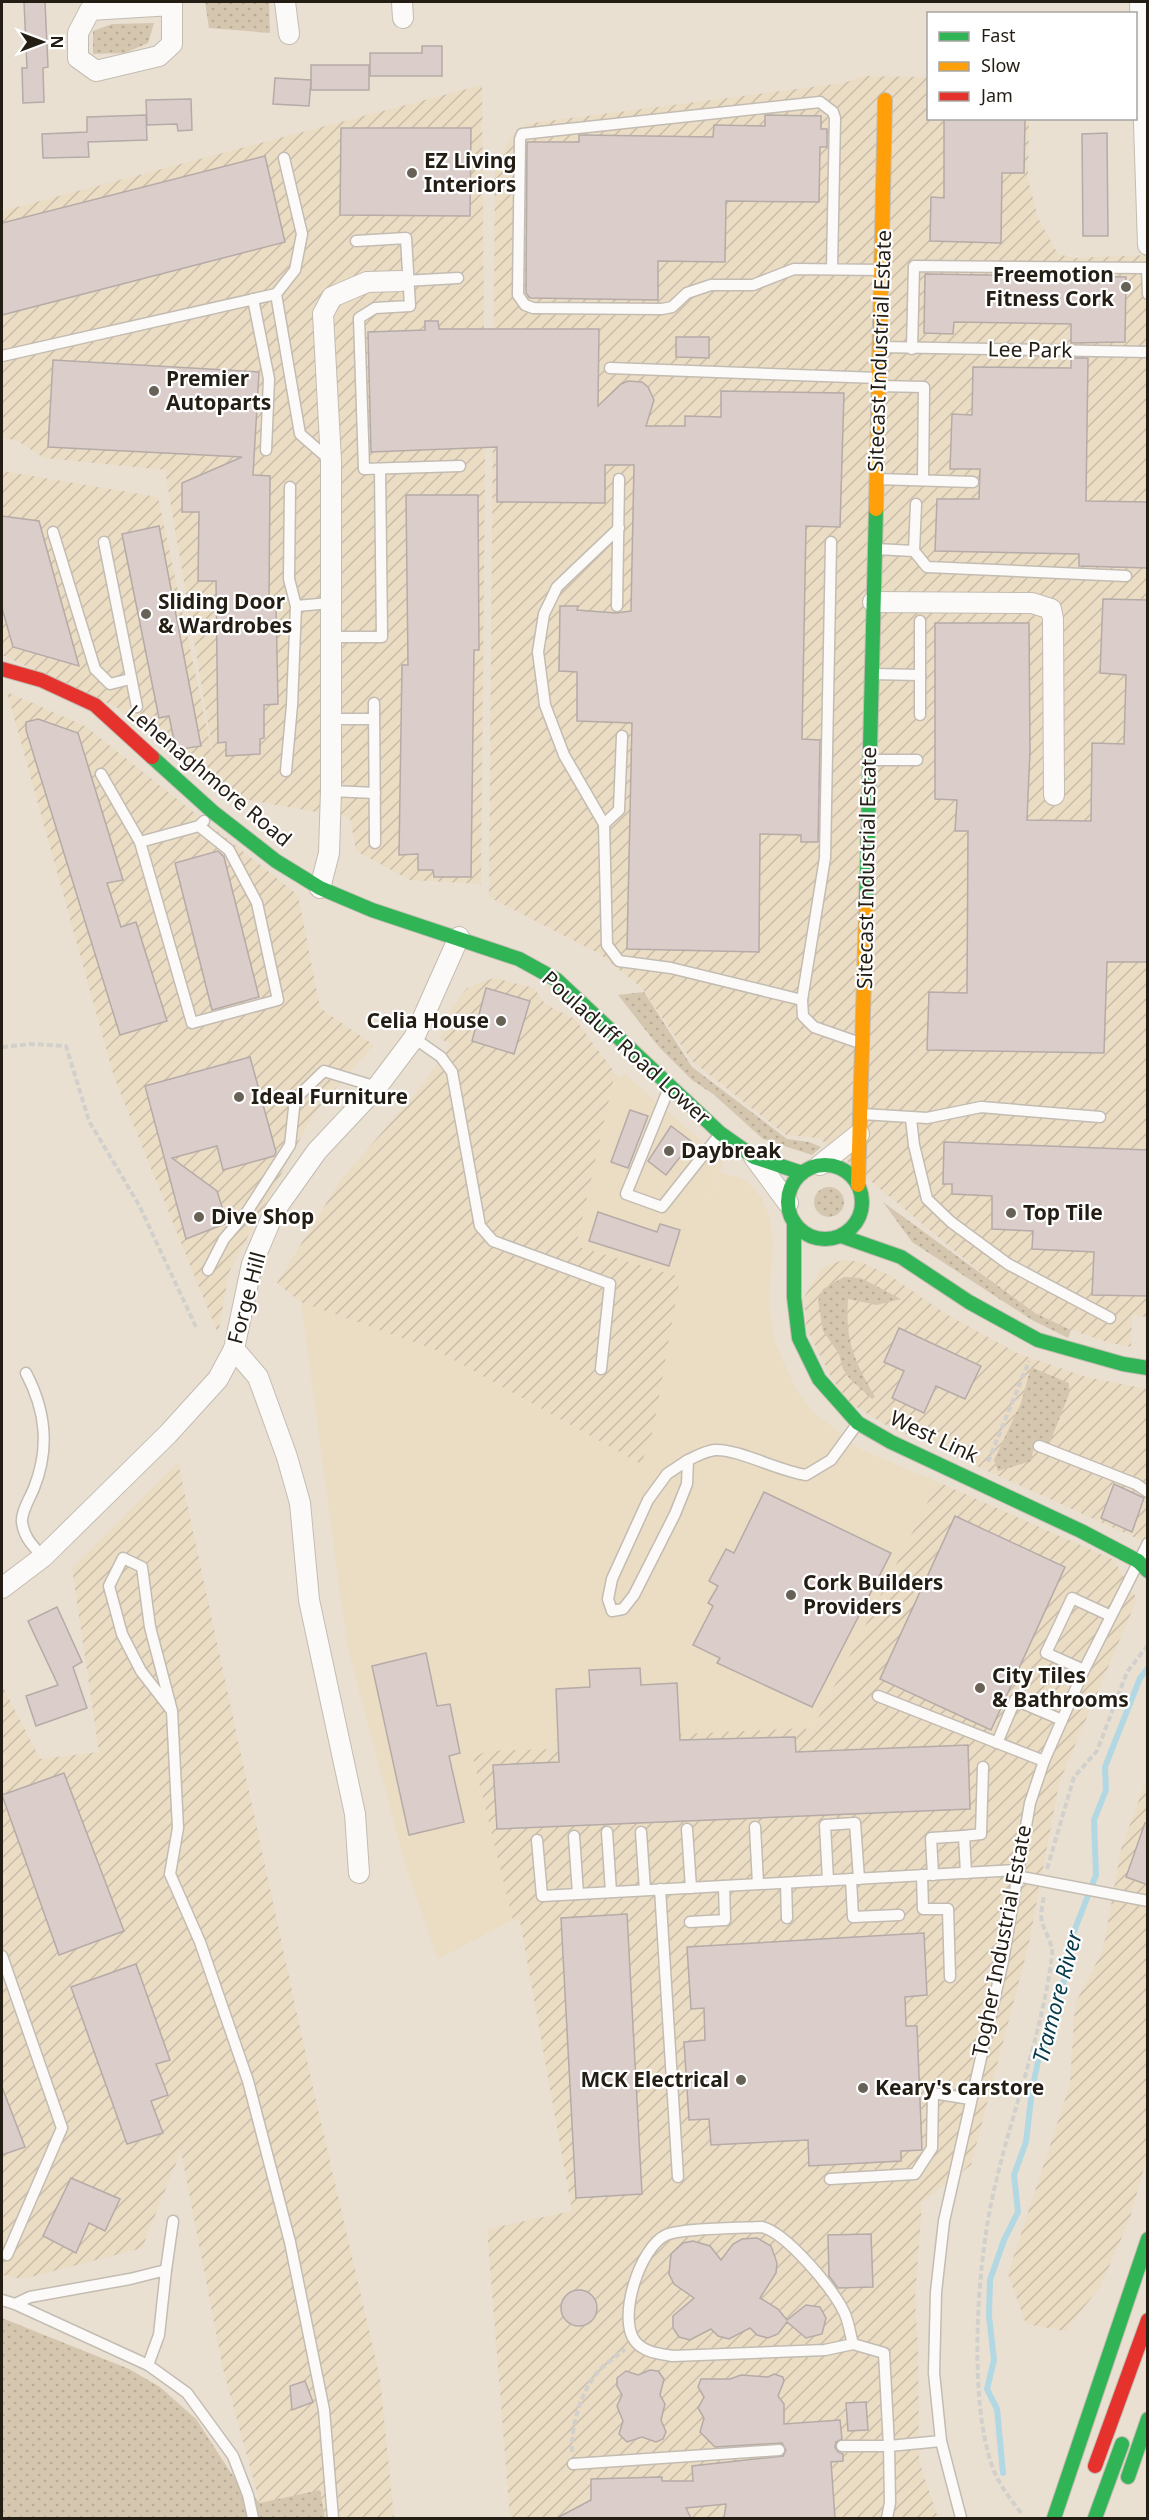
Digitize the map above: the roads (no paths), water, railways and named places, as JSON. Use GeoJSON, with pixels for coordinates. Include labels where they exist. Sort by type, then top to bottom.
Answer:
{"type":"FeatureCollection","features":[{"type":"Feature","properties":{"kind":"main road","name":"Sitecast Industrial Estate"},"geometry":{"type":"LineString","coordinates":[[858,1185],[878,382],[883,270],[885,100]]}},
{"type":"Feature","properties":{"kind":"main road","name":"Lehenaghmore Road"},"geometry":{"type":"LineString","coordinates":[[2,669],[102,694],[213,812],[276,861],[320,888],[372,910],[459,937]]}},
{"type":"Feature","properties":{"kind":"main road","name":"Pouladuff Road Lower"},"geometry":{"type":"LineString","coordinates":[[459,937],[519,959],[557,980],[669,1088],[720,1133],[754,1157],[802,1173]]}},
{"type":"Feature","properties":{"kind":"main road"},"geometry":{"type":"LineString","coordinates":[[791,1213],[789,1192],[802,1173],[820,1165],[842,1169],[858,1185],[862,1201],[875,1220]]}},
{"type":"Feature","properties":{"kind":"main road"},"geometry":{"type":"LineString","coordinates":[[795,1279],[812,1259],[857,1222],[862,1201]]}},
{"type":"Feature","properties":{"kind":"main road","name":"Pouladuff Road Lower"},"geometry":{"type":"LineString","coordinates":[[791,1213],[809,1236],[835,1238],[901,1257],[969,1302],[1038,1340],[1123,1364],[1148,1368]]}},
{"type":"Feature","properties":{"kind":"main road","name":"West Link"},"geometry":{"type":"LineString","coordinates":[[791,1213],[795,1318],[807,1358],[828,1390],[858,1423],[891,1442],[979,1482],[1144,1565]]}},
{"type":"Feature","properties":{"kind":"main road","name":"Pouladuff Road Lower"},"geometry":{"type":"LineString","coordinates":[[888,1238],[901,1257]]}},
{"type":"Feature","properties":{"kind":"main road"},"geometry":{"type":"LineString","coordinates":[[1054,2518],[1148,2239]]}},
{"type":"Feature","properties":{"kind":"main road"},"geometry":{"type":"LineString","coordinates":[[1092,2475],[1148,2320]]}},
{"type":"Feature","properties":{"kind":"main road"},"geometry":{"type":"LineString","coordinates":[[1125,2486],[1148,2419]]}},
{"type":"Feature","properties":{"kind":"main road"},"geometry":{"type":"LineString","coordinates":[[1095,2518],[1125,2433]]}},
{"type":"Feature","properties":{"kind":"street"},"geometry":{"type":"LineString","coordinates":[[285,2],[289,34]]}},
{"type":"Feature","properties":{"kind":"street"},"geometry":{"type":"LineString","coordinates":[[1140,2],[1148,245]]}},
{"type":"Feature","properties":{"kind":"street"},"geometry":{"type":"LineString","coordinates":[[172,3],[172,44],[159,56],[96,71],[78,58],[78,33],[90,10],[172,3]]}},
{"type":"Feature","properties":{"kind":"street"},"geometry":{"type":"LineString","coordinates":[[320,888],[329,853],[331,791],[332,461],[323,314],[332,297],[367,282],[405,280]]}},
{"type":"Feature","properties":{"kind":"street"},"geometry":{"type":"LineString","coordinates":[[873,602],[1032,603],[1051,609],[1053,619],[1054,795]]}},
{"type":"Feature","properties":{"kind":"street","name":"Forge Hill"},"geometry":{"type":"LineString","coordinates":[[2,1588],[43,1557],[168,1434],[218,1379],[234,1349],[252,1264],[275,1210],[317,1151],[377,1087],[414,1038],[459,937]]}},
{"type":"Feature","properties":{"kind":"street"},"geometry":{"type":"LineString","coordinates":[[820,1165],[859,1124]]}},
{"type":"Feature","properties":{"kind":"street","name":"Pouladuff Road Lower"},"geometry":{"type":"LineString","coordinates":[[754,1157],[791,1213]]}},
{"type":"Feature","properties":{"kind":"street"},"geometry":{"type":"LineString","coordinates":[[234,1349],[258,1377],[287,1457],[300,1503],[309,1600],[355,1814],[360,1873]]}},
{"type":"Feature","properties":{"kind":"lane"},"geometry":{"type":"LineString","coordinates":[[832,269],[835,118],[833,112],[820,102],[522,134],[520,139],[518,295],[525,305],[662,309],[672,307],[687,293],[711,285],[753,285],[794,269],[883,270]]}},
{"type":"Feature","properties":{"kind":"lane"},"geometry":{"type":"LineString","coordinates":[[2,356],[276,294],[295,270],[302,234],[284,158]]}},
{"type":"Feature","properties":{"kind":"lane"},"geometry":{"type":"LineString","coordinates":[[356,241],[406,238],[405,280],[410,306],[375,308],[359,318],[364,469],[460,466]]}},
{"type":"Feature","properties":{"kind":"lane"},"geometry":{"type":"LineString","coordinates":[[912,349],[914,266],[1147,268],[1148,294]]}},
{"type":"Feature","properties":{"kind":"lane"},"geometry":{"type":"LineString","coordinates":[[405,280],[458,278]]}},
{"type":"Feature","properties":{"kind":"lane"},"geometry":{"type":"LineString","coordinates":[[276,294],[300,434],[332,461]]}},
{"type":"Feature","properties":{"kind":"lane"},"geometry":{"type":"LineString","coordinates":[[253,299],[269,379],[266,450]]}},
{"type":"Feature","properties":{"kind":"lane","name":"Lee Park"},"geometry":{"type":"LineString","coordinates":[[881,347],[1148,351]]}},
{"type":"Feature","properties":{"kind":"lane"},"geometry":{"type":"LineString","coordinates":[[610,368],[878,382],[924,387],[923,480]]}},
{"type":"Feature","properties":{"kind":"lane"},"geometry":{"type":"LineString","coordinates":[[331,637],[382,637],[380,468]]}},
{"type":"Feature","properties":{"kind":"lane"},"geometry":{"type":"LineString","coordinates":[[617,606],[619,479]]}},
{"type":"Feature","properties":{"kind":"lane"},"geometry":{"type":"LineString","coordinates":[[876,479],[973,482]]}},
{"type":"Feature","properties":{"kind":"lane"},"geometry":{"type":"LineString","coordinates":[[286,771],[292,705],[296,606],[289,579],[290,487]]}},
{"type":"Feature","properties":{"kind":"lane"},"geometry":{"type":"LineString","coordinates":[[916,504],[915,551],[927,567],[1126,576]]}},
{"type":"Feature","properties":{"kind":"lane"},"geometry":{"type":"LineString","coordinates":[[619,528],[557,587],[544,614],[538,652],[545,705],[564,755],[604,824],[607,945],[619,961],[671,968],[802,1000]]}},
{"type":"Feature","properties":{"kind":"lane"},"geometry":{"type":"LineString","coordinates":[[53,532],[102,694],[130,679]]}},
{"type":"Feature","properties":{"kind":"lane"},"geometry":{"type":"LineString","coordinates":[[104,542],[130,679],[138,707]]}},
{"type":"Feature","properties":{"kind":"lane"},"geometry":{"type":"LineString","coordinates":[[831,542],[825,858],[802,1000],[803,1016],[814,1027],[862,1044]]}},
{"type":"Feature","properties":{"kind":"lane"},"geometry":{"type":"LineString","coordinates":[[875,549],[915,551]]}},
{"type":"Feature","properties":{"kind":"lane"},"geometry":{"type":"LineString","coordinates":[[296,606],[331,603]]}},
{"type":"Feature","properties":{"kind":"lane"},"geometry":{"type":"LineString","coordinates":[[920,621],[920,715]]}},
{"type":"Feature","properties":{"kind":"lane"},"geometry":{"type":"LineString","coordinates":[[872,674],[920,675]]}},
{"type":"Feature","properties":{"kind":"lane"},"geometry":{"type":"LineString","coordinates":[[374,704],[375,843]]}},
{"type":"Feature","properties":{"kind":"lane"},"geometry":{"type":"LineString","coordinates":[[330,719],[374,719]]}},
{"type":"Feature","properties":{"kind":"lane"},"geometry":{"type":"LineString","coordinates":[[604,824],[619,810],[622,736]]}},
{"type":"Feature","properties":{"kind":"lane"},"geometry":{"type":"LineString","coordinates":[[870,760],[917,760]]}},
{"type":"Feature","properties":{"kind":"lane"},"geometry":{"type":"LineString","coordinates":[[101,774],[140,842],[192,1023],[278,1000],[257,903],[229,850],[200,826]]}},
{"type":"Feature","properties":{"kind":"lane"},"geometry":{"type":"LineString","coordinates":[[331,791],[375,793]]}},
{"type":"Feature","properties":{"kind":"lane"},"geometry":{"type":"LineString","coordinates":[[140,842],[200,826],[213,812]]}},
{"type":"Feature","properties":{"kind":"lane"},"geometry":{"type":"LineString","coordinates":[[414,1038],[441,1058],[452,1072],[480,1226],[494,1241],[610,1284],[601,1369]]}},
{"type":"Feature","properties":{"kind":"lane"},"geometry":{"type":"LineString","coordinates":[[208,1270],[224,1239],[247,1212],[290,1145],[295,1099],[324,1071],[377,1087]]}},
{"type":"Feature","properties":{"kind":"lane"},"geometry":{"type":"LineString","coordinates":[[669,1088],[626,1194],[662,1207],[720,1133]]}},
{"type":"Feature","properties":{"kind":"lane"},"geometry":{"type":"LineString","coordinates":[[859,1124],[927,1118],[981,1107],[1100,1117]]}},
{"type":"Feature","properties":{"kind":"lane"},"geometry":{"type":"LineString","coordinates":[[911,1119],[914,1145],[927,1199],[951,1222],[1008,1264],[1110,1318]]}},
{"type":"Feature","properties":{"kind":"lane"},"geometry":{"type":"LineString","coordinates":[[26,1373],[37,1395],[44,1420],[45,1444],[40,1472],[21,1520],[25,1537],[43,1557]]}},
{"type":"Feature","properties":{"kind":"lane"},"geometry":{"type":"LineString","coordinates":[[688,1460],[687,1484],[634,1595],[623,1609],[612,1611],[608,1599],[612,1579],[648,1500],[667,1474],[688,1460],[704,1452],[726,1451],[781,1470],[806,1475],[831,1460],[858,1423]]}},
{"type":"Feature","properties":{"kind":"lane"},"geometry":{"type":"LineString","coordinates":[[1039,1446],[1136,1484],[1148,1492]]}},
{"type":"Feature","properties":{"kind":"lane","name":"Togher Industrial Estate"},"geometry":{"type":"LineString","coordinates":[[961,2518],[941,2441],[934,2373],[938,2258],[970,2099],[1002,1961],[1030,1803],[1044,1761],[1084,1670],[1111,1616],[1144,1565],[1148,1543]]}},
{"type":"Feature","properties":{"kind":"lane"},"geometry":{"type":"LineString","coordinates":[[172,1711],[141,1671],[122,1634],[110,1586],[123,1558],[142,1568],[150,1627],[172,1711],[178,1828],[170,1874],[200,1942],[248,2081],[290,2242],[324,2410],[333,2518]]}},
{"type":"Feature","properties":{"kind":"lane"},"geometry":{"type":"LineString","coordinates":[[1084,1670],[1046,1653],[1072,1598],[1111,1616]]}},
{"type":"Feature","properties":{"kind":"lane"},"geometry":{"type":"LineString","coordinates":[[878,1696],[1044,1761]]}},
{"type":"Feature","properties":{"kind":"lane"},"geometry":{"type":"LineString","coordinates":[[997,1743],[1015,1700],[1062,1720]]}},
{"type":"Feature","properties":{"kind":"lane"},"geometry":{"type":"LineString","coordinates":[[950,1977],[948,1909],[923,1909],[930,1838],[981,1834],[983,1767]]}},
{"type":"Feature","properties":{"kind":"lane"},"geometry":{"type":"LineString","coordinates":[[828,1880],[825,1825],[855,1823],[853,1917],[899,1916]]}},
{"type":"Feature","properties":{"kind":"lane"},"geometry":{"type":"LineString","coordinates":[[755,1827],[758,1884]]}},
{"type":"Feature","properties":{"kind":"lane"},"geometry":{"type":"LineString","coordinates":[[687,1829],[691,1888]]}},
{"type":"Feature","properties":{"kind":"lane"},"geometry":{"type":"LineString","coordinates":[[607,1832],[611,1892]]}},
{"type":"Feature","properties":{"kind":"lane"},"geometry":{"type":"LineString","coordinates":[[641,1832],[645,1890]]}},
{"type":"Feature","properties":{"kind":"lane"},"geometry":{"type":"LineString","coordinates":[[574,1836],[578,1894]]}},
{"type":"Feature","properties":{"kind":"lane"},"geometry":{"type":"LineString","coordinates":[[964,1836],[966,1873]]}},
{"type":"Feature","properties":{"kind":"lane"},"geometry":{"type":"LineString","coordinates":[[537,1840],[542,1896],[966,1873],[1017,1873],[1148,1901]]}},
{"type":"Feature","properties":{"kind":"lane"},"geometry":{"type":"LineString","coordinates":[[786,1883],[787,1918]]}},
{"type":"Feature","properties":{"kind":"lane"},"geometry":{"type":"LineString","coordinates":[[690,1922],[726,1920],[724,1886]]}},
{"type":"Feature","properties":{"kind":"lane"},"geometry":{"type":"LineString","coordinates":[[660,1889],[678,2177]]}},
{"type":"Feature","properties":{"kind":"lane"},"geometry":{"type":"LineString","coordinates":[[2,1956],[62,2128],[7,2255]]}},
{"type":"Feature","properties":{"kind":"lane"},"geometry":{"type":"LineString","coordinates":[[830,2179],[915,2174],[932,2148],[933,2093],[970,2099]]}},
{"type":"Feature","properties":{"kind":"lane"},"geometry":{"type":"LineString","coordinates":[[148,2366],[159,2335],[173,2222]]}},
{"type":"Feature","properties":{"kind":"lane"},"geometry":{"type":"LineString","coordinates":[[853,2344],[845,2314],[838,2302],[783,2236],[762,2227],[668,2234],[658,2240],[640,2264],[630,2307],[629,2322],[635,2341],[652,2352],[673,2356],[825,2350],[853,2344],[884,2353],[889,2446],[890,2502],[887,2518]]}},
{"type":"Feature","properties":{"kind":"lane"},"geometry":{"type":"LineString","coordinates":[[15,2304],[30,2296],[130,2279],[166,2270]]}},
{"type":"Feature","properties":{"kind":"lane"},"geometry":{"type":"LineString","coordinates":[[2,2300],[148,2366],[187,2393],[233,2456],[248,2495],[253,2518]]}},
{"type":"Feature","properties":{"kind":"lane"},"geometry":{"type":"LineString","coordinates":[[842,2446],[889,2446],[941,2441]]}},
{"type":"Feature","properties":{"kind":"lane"},"geometry":{"type":"LineString","coordinates":[[573,2464],[779,2450]]}},
{"type":"Feature","properties":{"kind":"waterway","name":"Tramore River"},"geometry":{"type":"LineString","coordinates":[[1003,2473],[997,2409],[987,2389],[994,2360],[989,2316],[990,2280],[1004,2240],[1018,2212],[1014,2175],[1026,2142],[1032,2090],[1039,2057],[1048,2040],[1046,2026],[1068,1971],[1068,1947],[1096,1875],[1094,1820],[1106,1790],[1105,1767],[1140,1678],[1148,1668]]}},
{"type":"Feature","properties":{"kind":"place","name":"EZ Living Interiors"},"geometry":{"type":"Point","coordinates":[412,173]}},
{"type":"Feature","properties":{"kind":"place","name":"Freemotion Fitness Cork"},"geometry":{"type":"Point","coordinates":[1126,287]}},
{"type":"Feature","properties":{"kind":"place","name":"Premier Autoparts"},"geometry":{"type":"Point","coordinates":[154,391]}},
{"type":"Feature","properties":{"kind":"place","name":"Sliding Door & Wardrobes"},"geometry":{"type":"Point","coordinates":[146,614]}},
{"type":"Feature","properties":{"kind":"place","name":"Celia House"},"geometry":{"type":"Point","coordinates":[501,1021]}},
{"type":"Feature","properties":{"kind":"place","name":"Ideal Furniture"},"geometry":{"type":"Point","coordinates":[239,1097]}},
{"type":"Feature","properties":{"kind":"place","name":"Daybreak"},"geometry":{"type":"Point","coordinates":[669,1151]}},
{"type":"Feature","properties":{"kind":"place","name":"Top Tile"},"geometry":{"type":"Point","coordinates":[1011,1213]}},
{"type":"Feature","properties":{"kind":"place","name":"Dive Shop"},"geometry":{"type":"Point","coordinates":[199,1217]}},
{"type":"Feature","properties":{"kind":"place","name":"Cork Builders Providers"},"geometry":{"type":"Point","coordinates":[791,1595]}},
{"type":"Feature","properties":{"kind":"place","name":"City Tiles & Bathrooms"},"geometry":{"type":"Point","coordinates":[980,1688]}},
{"type":"Feature","properties":{"kind":"place","name":"MCK Electrical"},"geometry":{"type":"Point","coordinates":[741,2080]}},
{"type":"Feature","properties":{"kind":"place","name":"Keary's carstore"},"geometry":{"type":"Point","coordinates":[863,2088]}}]}
